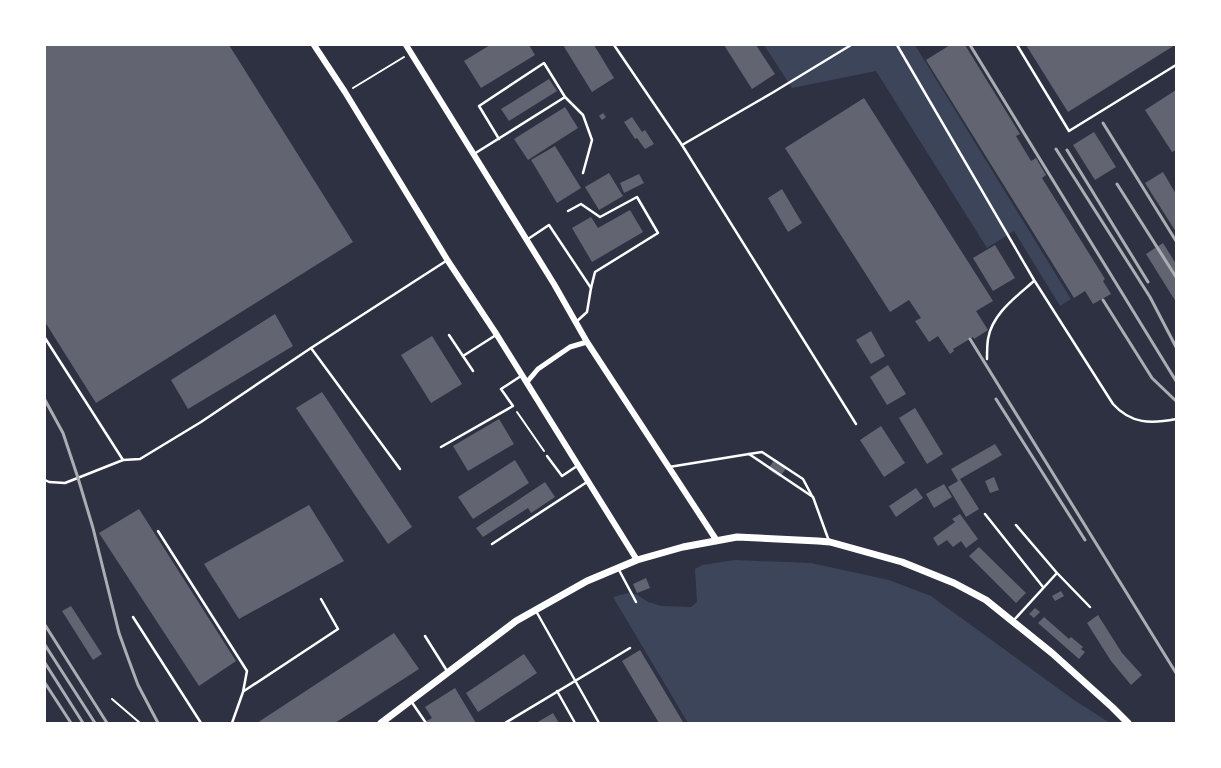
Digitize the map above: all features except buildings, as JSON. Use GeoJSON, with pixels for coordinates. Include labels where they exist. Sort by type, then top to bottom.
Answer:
{"type":"FeatureCollection","features":[{"type":"Feature","properties":{"kind":"main road"},"geometry":{"type":"LineString","coordinates":[[381,723],[390,720],[411,701],[516,621],[587,581],[637,560],[684,547],[737,537],[830,542],[902,562],[954,583],[986,600],[1013,621],[1052,653],[1128,723]]}},
{"type":"Feature","properties":{"kind":"street"},"geometry":{"type":"LineString","coordinates":[[314,45],[637,560]]}},
{"type":"Feature","properties":{"kind":"street"},"geometry":{"type":"LineString","coordinates":[[406,45],[527,239],[587,342],[717,541]]}},
{"type":"Feature","properties":{"kind":"street"},"geometry":{"type":"LineString","coordinates":[[526,382],[538,369],[570,347],[587,342]]}},
{"type":"Feature","properties":{"kind":"lane"},"geometry":{"type":"LineString","coordinates":[[614,45],[682,146],[856,424]]}},
{"type":"Feature","properties":{"kind":"lane"},"geometry":{"type":"LineString","coordinates":[[682,146],[851,45]]}},
{"type":"Feature","properties":{"kind":"lane"},"geometry":{"type":"LineString","coordinates":[[898,45],[1034,280],[1113,404],[1126,416],[1145,421],[1176,419]]}},
{"type":"Feature","properties":{"kind":"lane"},"geometry":{"type":"LineString","coordinates":[[1017,45],[1068,131],[1176,65]]}},
{"type":"Feature","properties":{"kind":"lane"},"geometry":{"type":"LineString","coordinates":[[499,139],[479,106],[544,63],[565,96],[583,115],[592,140],[583,173]]}},
{"type":"Feature","properties":{"kind":"lane"},"geometry":{"type":"LineString","coordinates":[[474,154],[565,96]]}},
{"type":"Feature","properties":{"kind":"lane"},"geometry":{"type":"LineString","coordinates":[[568,211],[581,204],[600,218],[637,197],[658,233],[595,272],[588,312],[576,322]]}},
{"type":"Feature","properties":{"kind":"lane"},"geometry":{"type":"LineString","coordinates":[[527,239],[549,225],[591,288]]}},
{"type":"Feature","properties":{"kind":"lane"},"geometry":{"type":"LineString","coordinates":[[45,480],[65,483],[123,460],[140,458],[201,422],[311,348],[448,261]]}},
{"type":"Feature","properties":{"kind":"lane"},"geometry":{"type":"LineString","coordinates":[[987,360],[988,339],[994,323],[1004,308],[1034,280]]}},
{"type":"Feature","properties":{"kind":"lane"},"geometry":{"type":"LineString","coordinates":[[463,356],[497,335]]}},
{"type":"Feature","properties":{"kind":"lane"},"geometry":{"type":"LineString","coordinates":[[449,336],[472,371]]}},
{"type":"Feature","properties":{"kind":"lane"},"geometry":{"type":"LineString","coordinates":[[45,338],[123,460]]}},
{"type":"Feature","properties":{"kind":"lane"},"geometry":{"type":"LineString","coordinates":[[311,348],[400,469]]}},
{"type":"Feature","properties":{"kind":"lane"},"geometry":{"type":"LineString","coordinates":[[441,447],[512,406],[501,389],[522,375]]}},
{"type":"Feature","properties":{"kind":"lane"},"geometry":{"type":"LineString","coordinates":[[668,467],[762,452],[803,479],[813,497],[830,542]]}},
{"type":"Feature","properties":{"kind":"lane"},"geometry":{"type":"LineString","coordinates":[[749,454],[813,497]]}},
{"type":"Feature","properties":{"kind":"lane"},"geometry":{"type":"LineString","coordinates":[[547,456],[562,476],[578,465]]}},
{"type":"Feature","properties":{"kind":"lane"},"geometry":{"type":"LineString","coordinates":[[492,544],[588,481]]}},
{"type":"Feature","properties":{"kind":"lane"},"geometry":{"type":"LineString","coordinates":[[985,514],[1044,588]]}},
{"type":"Feature","properties":{"kind":"lane"},"geometry":{"type":"LineString","coordinates":[[1016,524],[1057,573],[1090,608]]}},
{"type":"Feature","properties":{"kind":"lane"},"geometry":{"type":"LineString","coordinates":[[158,531],[248,670],[232,723]]}},
{"type":"Feature","properties":{"kind":"lane"},"geometry":{"type":"LineString","coordinates":[[619,568],[636,602]]}},
{"type":"Feature","properties":{"kind":"lane"},"geometry":{"type":"LineString","coordinates":[[1013,621],[1057,573]]}},
{"type":"Feature","properties":{"kind":"lane"},"geometry":{"type":"LineString","coordinates":[[242,692],[338,629],[321,599]]}},
{"type":"Feature","properties":{"kind":"lane"},"geometry":{"type":"LineString","coordinates":[[535,609],[600,723]]}},
{"type":"Feature","properties":{"kind":"lane"},"geometry":{"type":"LineString","coordinates":[[133,617],[201,723]]}},
{"type":"Feature","properties":{"kind":"lane"},"geometry":{"type":"LineString","coordinates":[[424,636],[448,672]]}},
{"type":"Feature","properties":{"kind":"lane"},"geometry":{"type":"LineString","coordinates":[[505,723],[630,648]]}},
{"type":"Feature","properties":{"kind":"lane"},"geometry":{"type":"LineString","coordinates":[[557,691],[575,723]]}},
{"type":"Feature","properties":{"kind":"lane"},"geometry":{"type":"LineString","coordinates":[[411,701],[426,723]]}},
{"type":"Feature","properties":{"kind":"path"},"geometry":{"type":"LineString","coordinates":[[345,92],[411,53]]}},
{"type":"Feature","properties":{"kind":"path"},"geometry":{"type":"LineString","coordinates":[[512,406],[547,456]]}},
{"type":"Feature","properties":{"kind":"path"},"geometry":{"type":"LineString","coordinates":[[112,700],[140,723]]}},
{"type":"Feature","properties":{"kind":"shaded area"},"geometry":{"type":"Polygon","coordinates":[[[764,45],[915,45],[1071,299],[1060,306],[1014,231],[987,248],[876,71],[792,88],[764,45]]]}},
{"type":"Feature","properties":{"kind":"shaded area"},"geometry":{"type":"Polygon","coordinates":[[[735,560],[811,563],[889,580],[931,596],[1074,700],[1110,723],[688,723],[613,597],[628,593],[636,594],[648,602],[662,606],[691,607],[697,602],[695,569],[702,565],[735,560]]]}},
{"type":"Feature","properties":{"kind":"railway"},"geometry":{"type":"LineString","coordinates":[[970,45],[1176,381]]}},
{"type":"Feature","properties":{"kind":"railway"},"geometry":{"type":"LineString","coordinates":[[1103,123],[1176,241]]}},
{"type":"Feature","properties":{"kind":"railway"},"geometry":{"type":"LineString","coordinates":[[1056,149],[1150,297],[1176,347]]}},
{"type":"Feature","properties":{"kind":"railway"},"geometry":{"type":"LineString","coordinates":[[1067,150],[1148,282]]}},
{"type":"Feature","properties":{"kind":"railway"},"geometry":{"type":"LineString","coordinates":[[1117,184],[1176,277]]}},
{"type":"Feature","properties":{"kind":"railway"},"geometry":{"type":"LineString","coordinates":[[1103,300],[1152,378],[1176,401]]}},
{"type":"Feature","properties":{"kind":"railway"},"geometry":{"type":"LineString","coordinates":[[970,339],[1176,673]]}},
{"type":"Feature","properties":{"kind":"railway"},"geometry":{"type":"LineString","coordinates":[[996,399],[1085,540]]}},
{"type":"Feature","properties":{"kind":"railway"},"geometry":{"type":"LineString","coordinates":[[45,400],[63,433],[78,478],[93,528],[119,633],[138,685],[158,723]]}},
{"type":"Feature","properties":{"kind":"railway"},"geometry":{"type":"LineString","coordinates":[[45,625],[107,723]]}},
{"type":"Feature","properties":{"kind":"railway"},"geometry":{"type":"LineString","coordinates":[[45,645],[95,723]]}},
{"type":"Feature","properties":{"kind":"railway"},"geometry":{"type":"LineString","coordinates":[[45,663],[83,723]]}},
{"type":"Feature","properties":{"kind":"railway"},"geometry":{"type":"LineString","coordinates":[[45,683],[71,723]]}}]}
